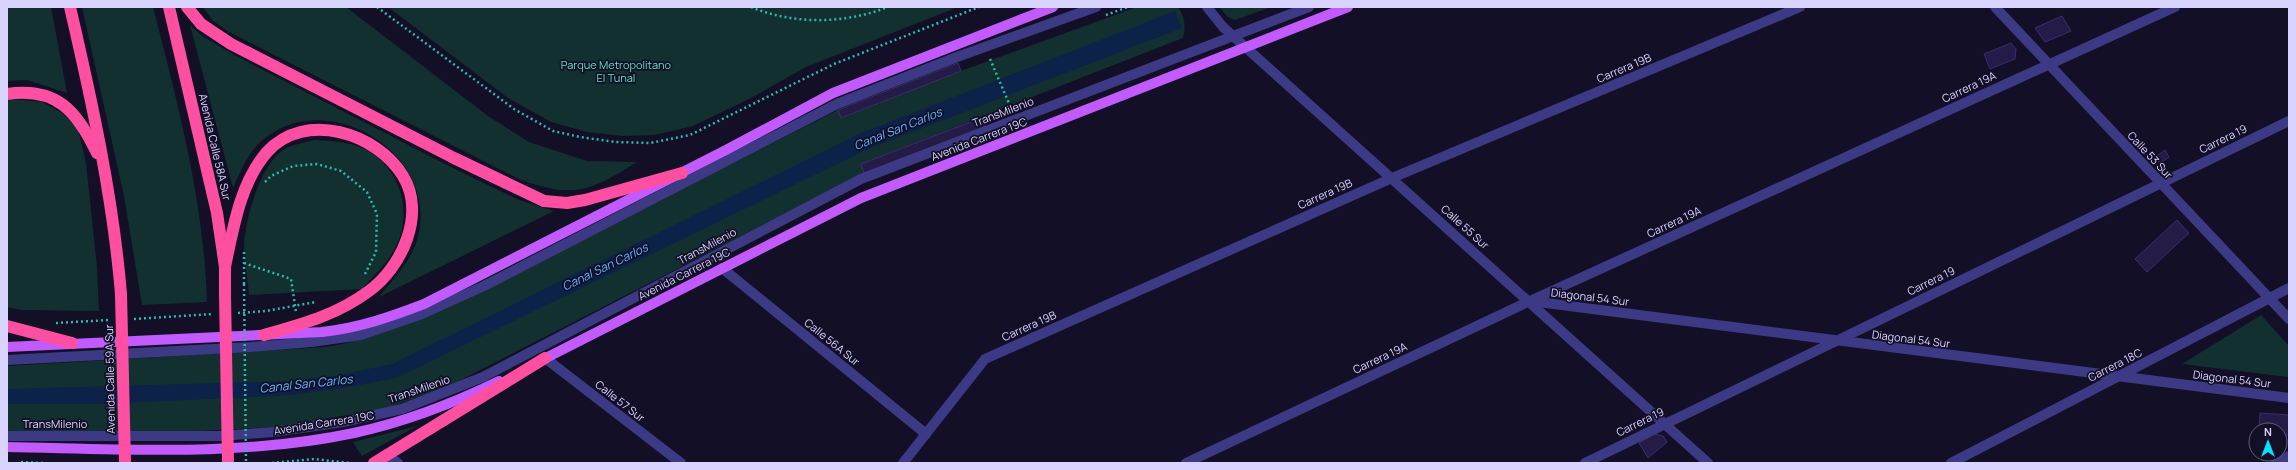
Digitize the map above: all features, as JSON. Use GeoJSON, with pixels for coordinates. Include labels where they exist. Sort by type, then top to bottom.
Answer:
{"type":"FeatureCollection","features":[{"type":"Feature","properties":{"kind":"highway"},"geometry":{"type":"LineString","coordinates":[[70,7],[104,168]]}},
{"type":"Feature","properties":{"kind":"highway","name":"Avenida Calle 58A Sur"},"geometry":{"type":"LineString","coordinates":[[169,7],[217,214],[225,268],[228,463]]}},
{"type":"Feature","properties":{"kind":"highway"},"geometry":{"type":"LineString","coordinates":[[187,7],[201,24],[231,44],[440,151],[544,201],[567,203],[585,200],[682,173]]}},
{"type":"Feature","properties":{"kind":"highway"},"geometry":{"type":"LineString","coordinates":[[7,94],[23,92],[43,94],[59,102],[76,115],[88,133],[104,168]]}},
{"type":"Feature","properties":{"kind":"highway"},"geometry":{"type":"LineString","coordinates":[[225,268],[242,196],[253,172],[267,152],[282,140],[299,133],[320,130],[342,132],[365,141],[389,158],[403,176],[411,200],[410,225],[403,252],[387,274],[370,290],[330,314],[313,322],[264,335]]}},
{"type":"Feature","properties":{"kind":"highway","name":"Avenida Calle 59A Sur"},"geometry":{"type":"LineString","coordinates":[[104,168],[115,233],[121,294],[125,463]]}},
{"type":"Feature","properties":{"kind":"highway"},"geometry":{"type":"LineString","coordinates":[[7,326],[72,343]]}},
{"type":"Feature","properties":{"kind":"highway"},"geometry":{"type":"LineString","coordinates":[[374,463],[545,358]]}},
{"type":"Feature","properties":{"kind":"main road"},"geometry":{"type":"LineString","coordinates":[[7,347],[346,330],[399,314],[424,304],[682,173],[833,93],[1053,7]]}},
{"type":"Feature","properties":{"kind":"main road","name":"Avenida Carrera 19C"},"geometry":{"type":"LineString","coordinates":[[7,447],[89,449],[233,447],[276,444],[352,433],[434,410],[460,400],[545,358],[862,198],[1348,7]]}},
{"type":"Feature","properties":{"kind":"street"},"geometry":{"type":"LineString","coordinates":[[7,360],[251,347],[312,342],[361,335],[422,314],[486,285],[837,104],[957,57],[1096,7]]}},
{"type":"Feature","properties":{"kind":"street","name":"Calle 55 Sur"},"geometry":{"type":"LineString","coordinates":[[1207,7],[1216,20],[1246,48],[1708,463]]}},
{"type":"Feature","properties":{"kind":"street","name":"TransMilenio"},"geometry":{"type":"LineString","coordinates":[[7,436],[220,436],[272,432],[343,422],[402,409],[483,377],[861,180],[1309,7]]}},
{"type":"Feature","properties":{"kind":"street","name":"Carrera 19B"},"geometry":{"type":"LineString","coordinates":[[903,463],[985,359],[1392,178],[1800,7]]}},
{"type":"Feature","properties":{"kind":"street","name":"Calle 53 Sur"},"geometry":{"type":"LineString","coordinates":[[1995,7],[2289,319]]}},
{"type":"Feature","properties":{"kind":"street","name":"Carrera 19A"},"geometry":{"type":"LineString","coordinates":[[1186,463],[1530,302],[2175,7]]}},
{"type":"Feature","properties":{"kind":"street","name":"Carrera 19"},"geometry":{"type":"LineString","coordinates":[[1585,463],[1664,423],[2289,120]]}},
{"type":"Feature","properties":{"kind":"street","name":"Calle 56A Sur"},"geometry":{"type":"LineString","coordinates":[[722,268],[926,434]]}},
{"type":"Feature","properties":{"kind":"street","name":"Carrera 18C"},"geometry":{"type":"LineString","coordinates":[[1952,463],[2289,288]]}},
{"type":"Feature","properties":{"kind":"street","name":"Diagonal 54 Sur"},"geometry":{"type":"LineString","coordinates":[[1530,302],[2289,398]]}},
{"type":"Feature","properties":{"kind":"street","name":"Calle 57 Sur"},"geometry":{"type":"LineString","coordinates":[[545,358],[681,463]]}},
{"type":"Feature","properties":{"kind":"street"},"geometry":{"type":"LineString","coordinates":[[387,455],[398,463]]}},
{"type":"Feature","properties":{"kind":"street"},"geometry":{"type":"LineString","coordinates":[[2276,463],[2289,456]]}},
{"type":"Feature","properties":{"kind":"path"},"geometry":{"type":"LineString","coordinates":[[377,7],[514,109],[553,130],[580,137],[616,142],[650,143],[690,135],[834,64],[979,7]]}},
{"type":"Feature","properties":{"kind":"path"},"geometry":{"type":"LineString","coordinates":[[751,7],[782,16],[826,20],[854,17],[888,7]]}},
{"type":"Feature","properties":{"kind":"path"},"geometry":{"type":"LineString","coordinates":[[989,57],[1012,110]]}},
{"type":"Feature","properties":{"kind":"path"},"geometry":{"type":"LineString","coordinates":[[262,185],[271,176],[293,166],[317,164],[342,171],[367,192],[377,214],[376,252],[363,278]]}},
{"type":"Feature","properties":{"kind":"path"},"geometry":{"type":"LineString","coordinates":[[244,246],[246,463]]}},
{"type":"Feature","properties":{"kind":"path"},"geometry":{"type":"LineString","coordinates":[[244,263],[291,279],[295,306]]}},
{"type":"Feature","properties":{"kind":"path"},"geometry":{"type":"LineString","coordinates":[[234,313],[266,311],[323,300]]}},
{"type":"Feature","properties":{"kind":"path"},"geometry":{"type":"LineString","coordinates":[[126,319],[218,314]]}},
{"type":"Feature","properties":{"kind":"path"},"geometry":{"type":"LineString","coordinates":[[50,324],[111,320]]}},
{"type":"Feature","properties":{"kind":"path"},"geometry":{"type":"LineString","coordinates":[[272,463],[314,458],[350,463]]}},
{"type":"Feature","properties":{"kind":"path"},"geometry":{"type":"LineString","coordinates":[[14,462],[44,463]]}},
{"type":"Feature","properties":{"kind":"green space"},"geometry":{"type":"Polygon","coordinates":[[[7,7],[51,7],[67,93],[27,80],[7,81],[7,7]]]}},
{"type":"Feature","properties":{"kind":"green space"},"geometry":{"type":"Polygon","coordinates":[[[82,7],[153,7],[172,80],[195,190],[205,264],[207,302],[142,305],[124,196],[82,7]]]}},
{"type":"Feature","properties":{"kind":"green space"},"geometry":{"type":"Polygon","coordinates":[[[203,7],[346,7],[488,116],[529,142],[587,161],[637,162],[607,180],[582,189],[556,189],[521,180],[229,32],[213,21],[203,7]]]}},
{"type":"Feature","properties":{"kind":"green space","name":"Parque Metropolitano El Tunal"},"geometry":{"type":"Polygon","coordinates":[[[388,7],[958,7],[806,67],[751,98],[693,126],[655,135],[623,136],[587,132],[551,122],[508,98],[388,7]]]}},
{"type":"Feature","properties":{"kind":"green space"},"geometry":{"type":"Polygon","coordinates":[[[1137,7],[1178,7],[1184,22],[1183,38],[861,164],[864,173],[449,386],[384,409],[275,427],[157,433],[7,431],[7,366],[326,347],[374,335],[404,325],[450,306],[838,110],[842,118],[961,71],[1137,7]]]}},
{"type":"Feature","properties":{"kind":"green space"},"geometry":{"type":"Polygon","coordinates":[[[1219,7],[1271,7],[1235,20],[1228,17],[1219,7]]]}},
{"type":"Feature","properties":{"kind":"green space"},"geometry":{"type":"Polygon","coordinates":[[[190,25],[202,36],[236,56],[447,165],[519,200],[554,211],[379,297],[406,263],[417,240],[420,210],[413,182],[398,158],[376,138],[349,126],[321,120],[292,124],[265,138],[254,148],[233,188],[190,25]]]}},
{"type":"Feature","properties":{"kind":"green space"},"geometry":{"type":"Polygon","coordinates":[[[11,99],[42,102],[62,113],[78,129],[86,163],[97,267],[99,311],[22,310],[7,307],[7,101],[11,99]]]}},
{"type":"Feature","properties":{"kind":"green space"},"geometry":{"type":"Polygon","coordinates":[[[315,140],[338,142],[360,147],[373,154],[383,162],[391,172],[401,196],[403,209],[401,234],[396,246],[385,263],[362,289],[249,295],[244,246],[245,234],[251,206],[262,176],[278,154],[288,147],[315,140]]]}},
{"type":"Feature","properties":{"kind":"green space"},"geometry":{"type":"Polygon","coordinates":[[[2261,315],[2289,346],[2289,377],[2182,364],[2261,315]]]}},
{"type":"Feature","properties":{"kind":"green space"},"geometry":{"type":"Polygon","coordinates":[[[417,426],[362,456],[353,442],[417,426]]]}},
{"type":"Feature","properties":{"kind":"water","name":"Canal San Carlos"},"geometry":{"type":"Polygon","coordinates":[[[1175,11],[1182,28],[866,150],[396,378],[338,389],[290,395],[102,404],[7,404],[7,389],[290,381],[335,376],[392,364],[859,134],[1175,11]]]}},
{"type":"Feature","properties":{"kind":"building"},"geometry":{"type":"Polygon","coordinates":[[[2062,16],[2071,31],[2045,42],[2035,28],[2062,16]]]}},
{"type":"Feature","properties":{"kind":"building"},"geometry":{"type":"Polygon","coordinates":[[[2011,43],[2016,49],[2015,59],[1990,69],[1984,54],[2011,43]]]}},
{"type":"Feature","properties":{"kind":"building"},"geometry":{"type":"Polygon","coordinates":[[[958,63],[961,71],[841,118],[838,110],[958,63]]]}},
{"type":"Feature","properties":{"kind":"building"},"geometry":{"type":"Polygon","coordinates":[[[981,118],[985,127],[864,173],[861,164],[981,118]]]}},
{"type":"Feature","properties":{"kind":"building"},"geometry":{"type":"Polygon","coordinates":[[[2165,150],[2169,157],[2162,162],[2157,161],[2157,156],[2165,150]]]}},
{"type":"Feature","properties":{"kind":"building"},"geometry":{"type":"Polygon","coordinates":[[[2177,220],[2189,233],[2147,272],[2135,259],[2177,220]]]}},
{"type":"Feature","properties":{"kind":"building"},"geometry":{"type":"Polygon","coordinates":[[[2260,413],[2289,415],[2289,434],[2288,422],[2259,422],[2260,413]]]}},
{"type":"Feature","properties":{"kind":"building"},"geometry":{"type":"Polygon","coordinates":[[[1654,434],[1663,436],[1667,442],[1648,458],[1639,443],[1654,434]]]}}]}
